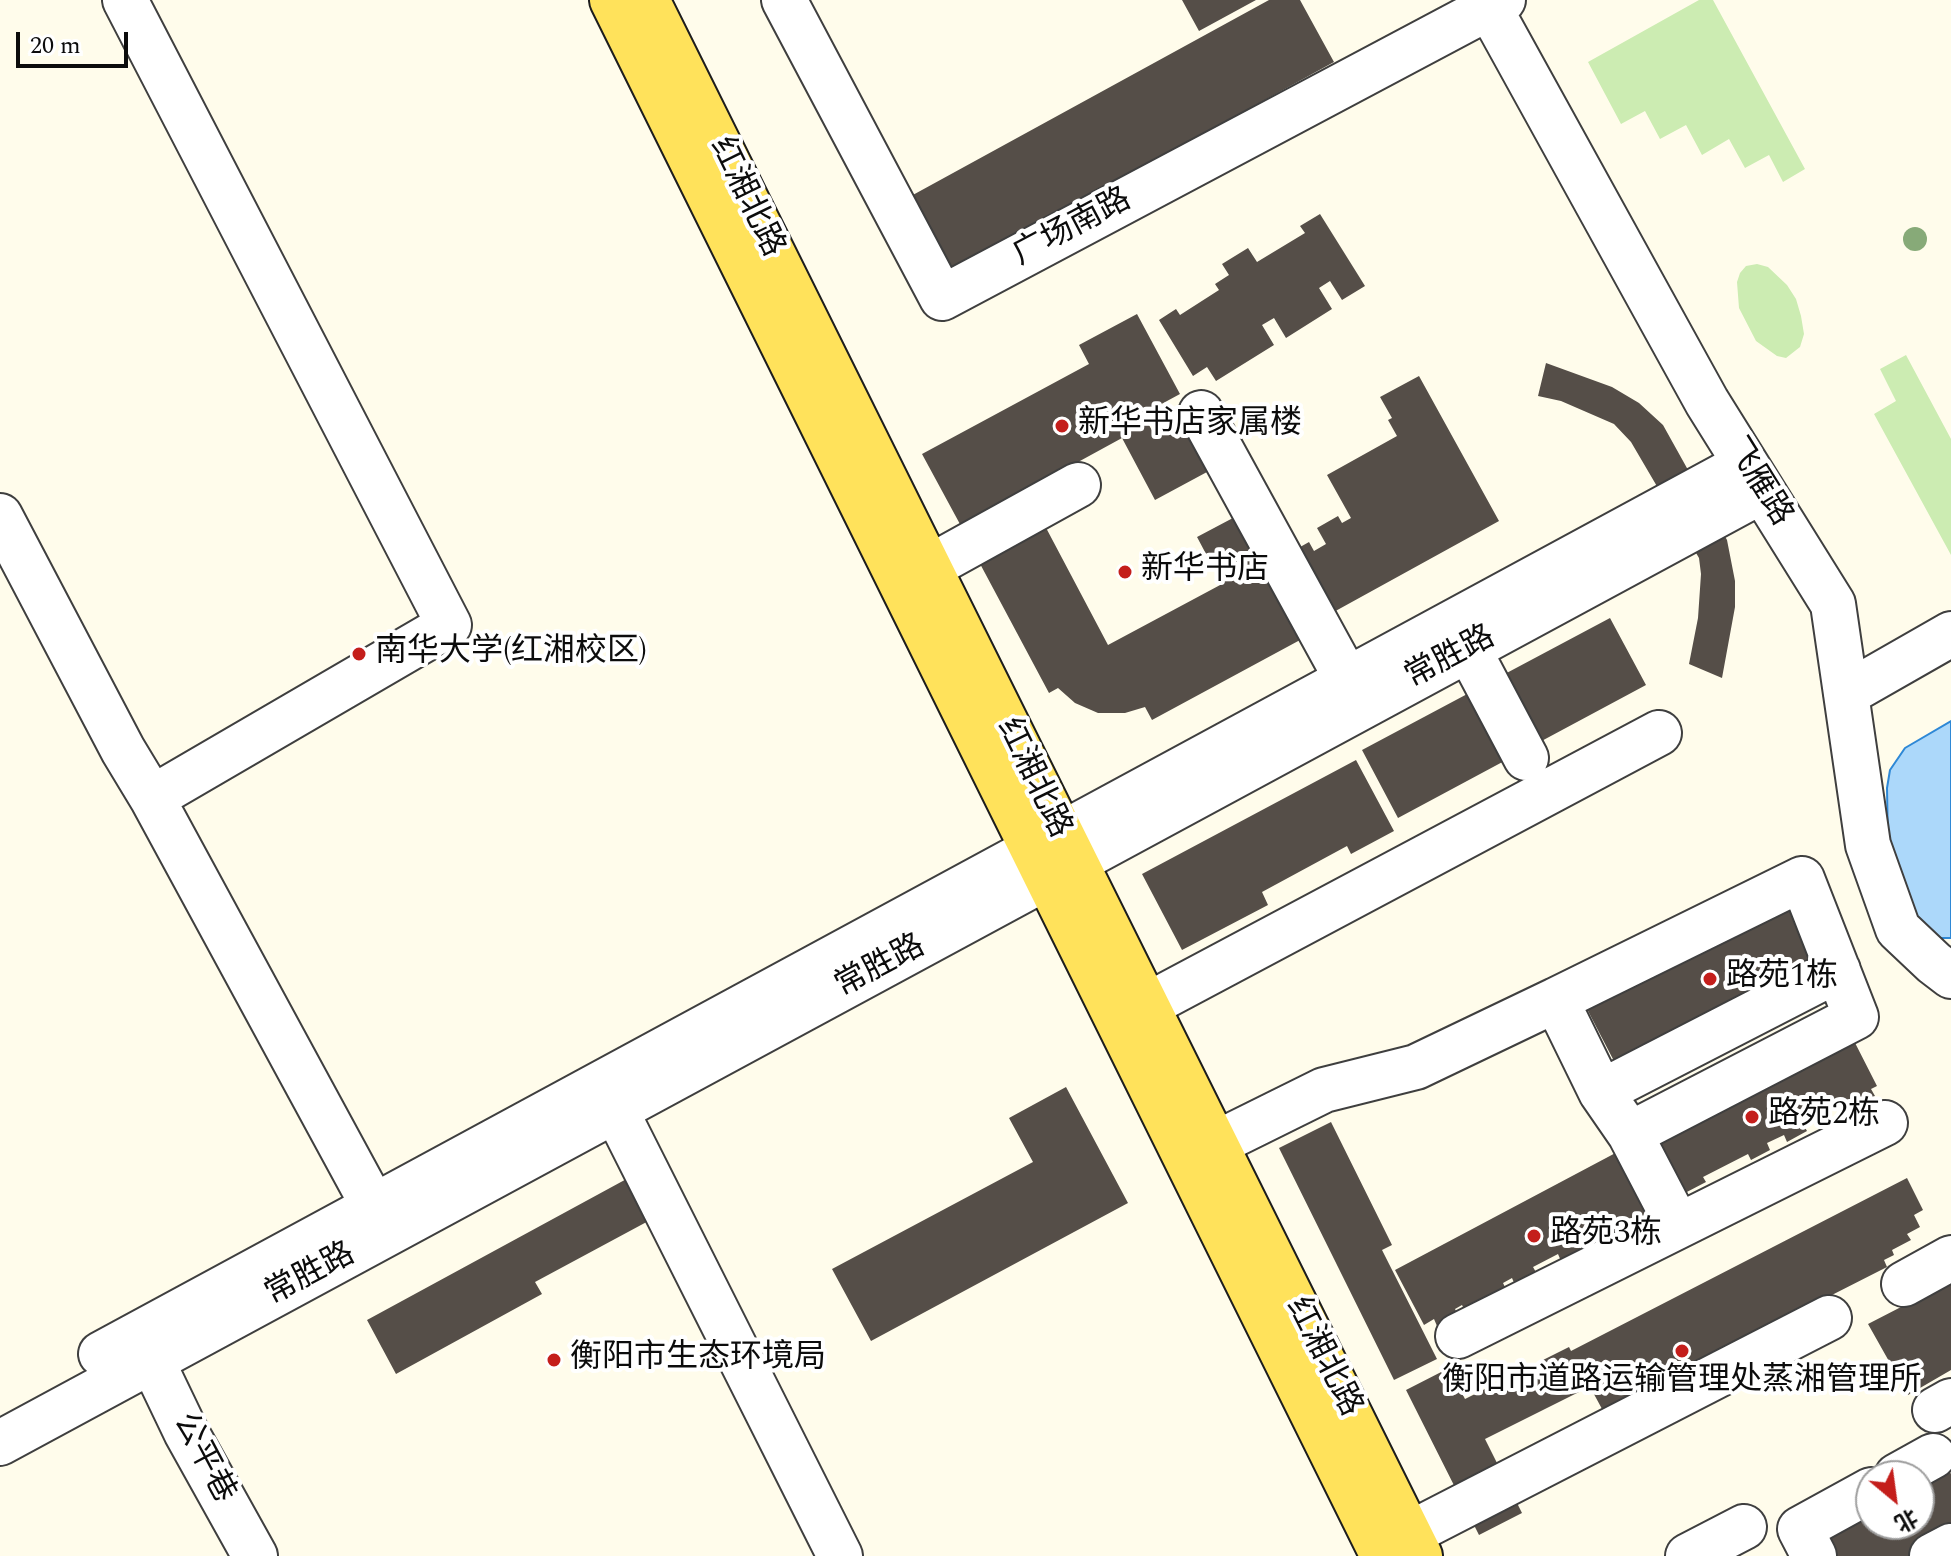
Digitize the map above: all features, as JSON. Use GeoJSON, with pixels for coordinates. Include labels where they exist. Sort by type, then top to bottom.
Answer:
{"type":"FeatureCollection","features":[{"type":"Feature","properties":{"kind":"main road","name":"红湘北路"},"geometry":{"type":"LineString","coordinates":[[612,0],[1053,857],[1404,1549]]}},
{"type":"Feature","properties":{"kind":"main road","name":"红湘北路"},"geometry":{"type":"LineString","coordinates":[[647,0],[928,568],[1053,857],[1146,1006],[1215,1144],[1404,1549]]}},
{"type":"Feature","properties":{"kind":"street"},"geometry":{"type":"LineString","coordinates":[[125,0],[449,625],[152,798]]}},
{"type":"Feature","properties":{"kind":"street","name":"广场南路"},"geometry":{"type":"LineString","coordinates":[[784,0],[942,298],[1496,4]]}},
{"type":"Feature","properties":{"kind":"street","name":"飞雁路"},"geometry":{"type":"LineString","coordinates":[[1496,4],[1707,402],[1833,604],[1868,845],[1898,929],[1951,976]]}},
{"type":"Feature","properties":{"kind":"street"},"geometry":{"type":"LineString","coordinates":[[1201,413],[1355,693]]}},
{"type":"Feature","properties":{"kind":"street","name":"常胜路"},"geometry":{"type":"LineString","coordinates":[[0,1408],[374,1207],[1053,857],[1754,478]]}},
{"type":"Feature","properties":{"kind":"street"},"geometry":{"type":"LineString","coordinates":[[928,568],[1078,485]]}},
{"type":"Feature","properties":{"kind":"street"},"geometry":{"type":"LineString","coordinates":[[3,527],[374,1207]]}},
{"type":"Feature","properties":{"kind":"street"},"geometry":{"type":"LineString","coordinates":[[1846,694],[1951,634]]}},
{"type":"Feature","properties":{"kind":"street"},"geometry":{"type":"LineString","coordinates":[[1461,636],[1526,758]]}},
{"type":"Feature","properties":{"kind":"street"},"geometry":{"type":"LineString","coordinates":[[1146,1006],[1659,733]]}},
{"type":"Feature","properties":{"kind":"street","name":"常胜路"},"geometry":{"type":"LineString","coordinates":[[0,1443],[616,1111],[1053,857]]}},
{"type":"Feature","properties":{"kind":"street"},"geometry":{"type":"LineString","coordinates":[[1215,1144],[1324,1090],[1416,1067],[1802,879],[1856,1017],[1630,1134]]}},
{"type":"Feature","properties":{"kind":"street"},"geometry":{"type":"LineString","coordinates":[[1601,1092],[1838,970]]}},
{"type":"Feature","properties":{"kind":"street"},"geometry":{"type":"LineString","coordinates":[[1556,1000],[1601,1092],[1630,1134],[1678,1226]]}},
{"type":"Feature","properties":{"kind":"street"},"geometry":{"type":"LineString","coordinates":[[616,1111],[840,1556]]}},
{"type":"Feature","properties":{"kind":"street"},"geometry":{"type":"LineString","coordinates":[[1458,1336],[1885,1123]]}},
{"type":"Feature","properties":{"kind":"street"},"geometry":{"type":"LineString","coordinates":[[1904,1284],[1951,1258]]}},
{"type":"Feature","properties":{"kind":"street"},"geometry":{"type":"LineString","coordinates":[[1404,1549],[1829,1318]]}},
{"type":"Feature","properties":{"kind":"street","name":"公平巷"},"geometry":{"type":"LineString","coordinates":[[152,1361],[186,1432],[255,1556]]}},
{"type":"Feature","properties":{"kind":"street"},"geometry":{"type":"LineString","coordinates":[[1807,1543],[1855,1503]]}},
{"type":"Feature","properties":{"kind":"street"},"geometry":{"type":"LineString","coordinates":[[1688,1556],[1744,1527]]}},
{"type":"Feature","properties":{"kind":"street"},"geometry":{"type":"LineString","coordinates":[[1932,1556],[1951,1546]]}},
{"type":"Feature","properties":{"kind":"green space"},"geometry":{"type":"Polygon","coordinates":[[[1699,0],[1713,0],[1805,169],[1783,182],[1769,155],[1745,168],[1729,139],[1702,155],[1686,125],[1660,139],[1645,111],[1621,124],[1588,62],[1699,0]]]}},
{"type":"Feature","properties":{"kind":"green space"},"geometry":{"type":"Polygon","coordinates":[[[1757,264],[1768,267],[1787,285],[1796,299],[1804,334],[1800,347],[1786,358],[1777,356],[1756,341],[1739,308],[1737,282],[1740,273],[1746,266],[1757,264]]]}},
{"type":"Feature","properties":{"kind":"green space"},"geometry":{"type":"Polygon","coordinates":[[[1906,355],[1951,439],[1951,555],[1874,414],[1896,401],[1880,369],[1906,355]]]}},
{"type":"Feature","properties":{"kind":"water"},"geometry":{"type":"Polygon","coordinates":[[[1951,721],[1951,938],[1932,938],[1910,916],[1888,846],[1887,788],[1890,770],[1905,748],[1951,721]]]}},
{"type":"Feature","properties":{"kind":"building"},"geometry":{"type":"Polygon","coordinates":[[[1182,0],[1256,0],[1199,31],[1182,0]]]}},
{"type":"Feature","properties":{"kind":"building"},"geometry":{"type":"Polygon","coordinates":[[[1269,0],[1300,0],[1334,62],[953,271],[911,196],[1269,0]]]}},
{"type":"Feature","properties":{"kind":"building"},"geometry":{"type":"Polygon","coordinates":[[[1320,214],[1365,286],[1342,300],[1330,281],[1319,288],[1332,309],[1286,338],[1274,318],[1262,325],[1274,345],[1216,381],[1207,367],[1193,376],[1159,320],[1176,309],[1180,315],[1219,290],[1215,284],[1229,275],[1222,264],[1248,248],[1257,262],[1305,233],[1300,226],[1320,214]]]}},
{"type":"Feature","properties":{"kind":"building","name":"新华书店家属楼"},"geometry":{"type":"Polygon","coordinates":[[[1137,314],[1180,394],[1143,414],[1155,436],[1193,416],[1220,465],[1155,500],[1122,438],[961,526],[922,454],[1089,364],[1079,345],[1137,314]]]}},
{"type":"Feature","properties":{"kind":"building"},"geometry":{"type":"Polygon","coordinates":[[[1546,363],[1612,387],[1639,403],[1663,425],[1727,540],[1735,581],[1735,607],[1722,678],[1689,664],[1698,618],[1699,558],[1631,442],[1614,424],[1561,401],[1538,396],[1546,363]]]}},
{"type":"Feature","properties":{"kind":"building"},"geometry":{"type":"Polygon","coordinates":[[[1419,376],[1499,521],[1321,619],[1286,555],[1309,542],[1314,551],[1326,544],[1317,528],[1338,516],[1342,523],[1351,518],[1327,475],[1397,436],[1388,420],[1392,418],[1380,397],[1419,376]]]}},
{"type":"Feature","properties":{"kind":"building","name":"新华书店"},"geometry":{"type":"Polygon","coordinates":[[[1248,510],[1313,633],[1152,720],[1145,707],[1125,713],[1098,713],[1075,703],[1058,688],[1049,693],[978,560],[1044,524],[1108,645],[1222,584],[1197,537],[1248,510]]]}},
{"type":"Feature","properties":{"kind":"building"},"geometry":{"type":"Polygon","coordinates":[[[1610,618],[1646,685],[1398,818],[1362,750],[1610,618]]]}},
{"type":"Feature","properties":{"kind":"building"},"geometry":{"type":"Polygon","coordinates":[[[1356,760],[1394,831],[1351,854],[1347,846],[1262,892],[1268,905],[1182,950],[1142,874],[1356,760]]]}},
{"type":"Feature","properties":{"kind":"building","name":"路苑1栋"},"geometry":{"type":"Polygon","coordinates":[[[1791,905],[1818,958],[1615,1063],[1587,1009],[1791,905]]]}},
{"type":"Feature","properties":{"kind":"building","name":"路苑2栋"},"geometry":{"type":"Polygon","coordinates":[[[1850,1033],[1877,1086],[1871,1089],[1875,1096],[1849,1109],[1845,1103],[1803,1124],[1807,1131],[1787,1142],[1784,1135],[1767,1143],[1770,1150],[1751,1160],[1748,1154],[1703,1177],[1706,1182],[1683,1194],[1646,1137],[1850,1033]]]}},
{"type":"Feature","properties":{"kind":"building"},"geometry":{"type":"Polygon","coordinates":[[[1066,1087],[1128,1203],[871,1341],[832,1269],[1033,1162],[1009,1118],[1066,1087]]]}},
{"type":"Feature","properties":{"kind":"building"},"geometry":{"type":"Polygon","coordinates":[[[1331,1122],[1392,1245],[1382,1250],[1437,1359],[1394,1380],[1279,1148],[1331,1122]]]}},
{"type":"Feature","properties":{"kind":"building","name":"路苑3栋"},"geometry":{"type":"Polygon","coordinates":[[[1623,1149],[1649,1214],[1622,1228],[1619,1222],[1613,1225],[1617,1231],[1587,1247],[1583,1240],[1578,1243],[1581,1250],[1561,1261],[1558,1254],[1533,1267],[1537,1274],[1515,1285],[1512,1278],[1503,1283],[1506,1289],[1465,1311],[1462,1305],[1455,1309],[1458,1315],[1437,1326],[1434,1319],[1424,1325],[1395,1270],[1623,1149]]]}},
{"type":"Feature","properties":{"kind":"building"},"geometry":{"type":"Polygon","coordinates":[[[632,1176],[654,1218],[535,1282],[542,1294],[396,1374],[367,1320],[632,1176]]]}},
{"type":"Feature","properties":{"kind":"building"},"geometry":{"type":"Polygon","coordinates":[[[1907,1178],[1923,1210],[1914,1215],[1920,1227],[1907,1234],[1911,1240],[1892,1250],[1894,1255],[1884,1260],[1887,1267],[1765,1329],[1608,1420],[1576,1361],[1589,1387],[1485,1439],[1522,1513],[1479,1535],[1406,1390],[1449,1368],[1465,1399],[1569,1347],[1571,1351],[1907,1178]]]}},
{"type":"Feature","properties":{"kind":"building"},"geometry":{"type":"Polygon","coordinates":[[[1951,1272],[1951,1370],[1908,1395],[1868,1324],[1901,1307],[1898,1302],[1951,1272]]]}},
{"type":"Feature","properties":{"kind":"building"},"geometry":{"type":"Polygon","coordinates":[[[1945,1462],[1951,1474],[1951,1534],[1910,1556],[1822,1556],[1811,1535],[1855,1511],[1855,1540],[1935,1540],[1935,1467],[1945,1462]]]}},
{"type":"Feature","properties":{"kind":"place","name":"新华书店家属楼"},"geometry":{"type":"Point","coordinates":[1062,426]}},
{"type":"Feature","properties":{"kind":"place","name":"新华书店"},"geometry":{"type":"Point","coordinates":[1125,572]}},
{"type":"Feature","properties":{"kind":"place","name":"南华大学(红湘校区)"},"geometry":{"type":"Point","coordinates":[359,654]}},
{"type":"Feature","properties":{"kind":"place","name":"路苑1栋"},"geometry":{"type":"Point","coordinates":[1710,979]}},
{"type":"Feature","properties":{"kind":"place","name":"路苑2栋"},"geometry":{"type":"Point","coordinates":[1752,1117]}},
{"type":"Feature","properties":{"kind":"place","name":"路苑3栋"},"geometry":{"type":"Point","coordinates":[1534,1236]}},
{"type":"Feature","properties":{"kind":"place","name":"衡阳市道路运输管理处蒸湘管理所"},"geometry":{"type":"Point","coordinates":[1682,1351]}},
{"type":"Feature","properties":{"kind":"place","name":"衡阳市生态环境局"},"geometry":{"type":"Point","coordinates":[554,1360]}}]}
